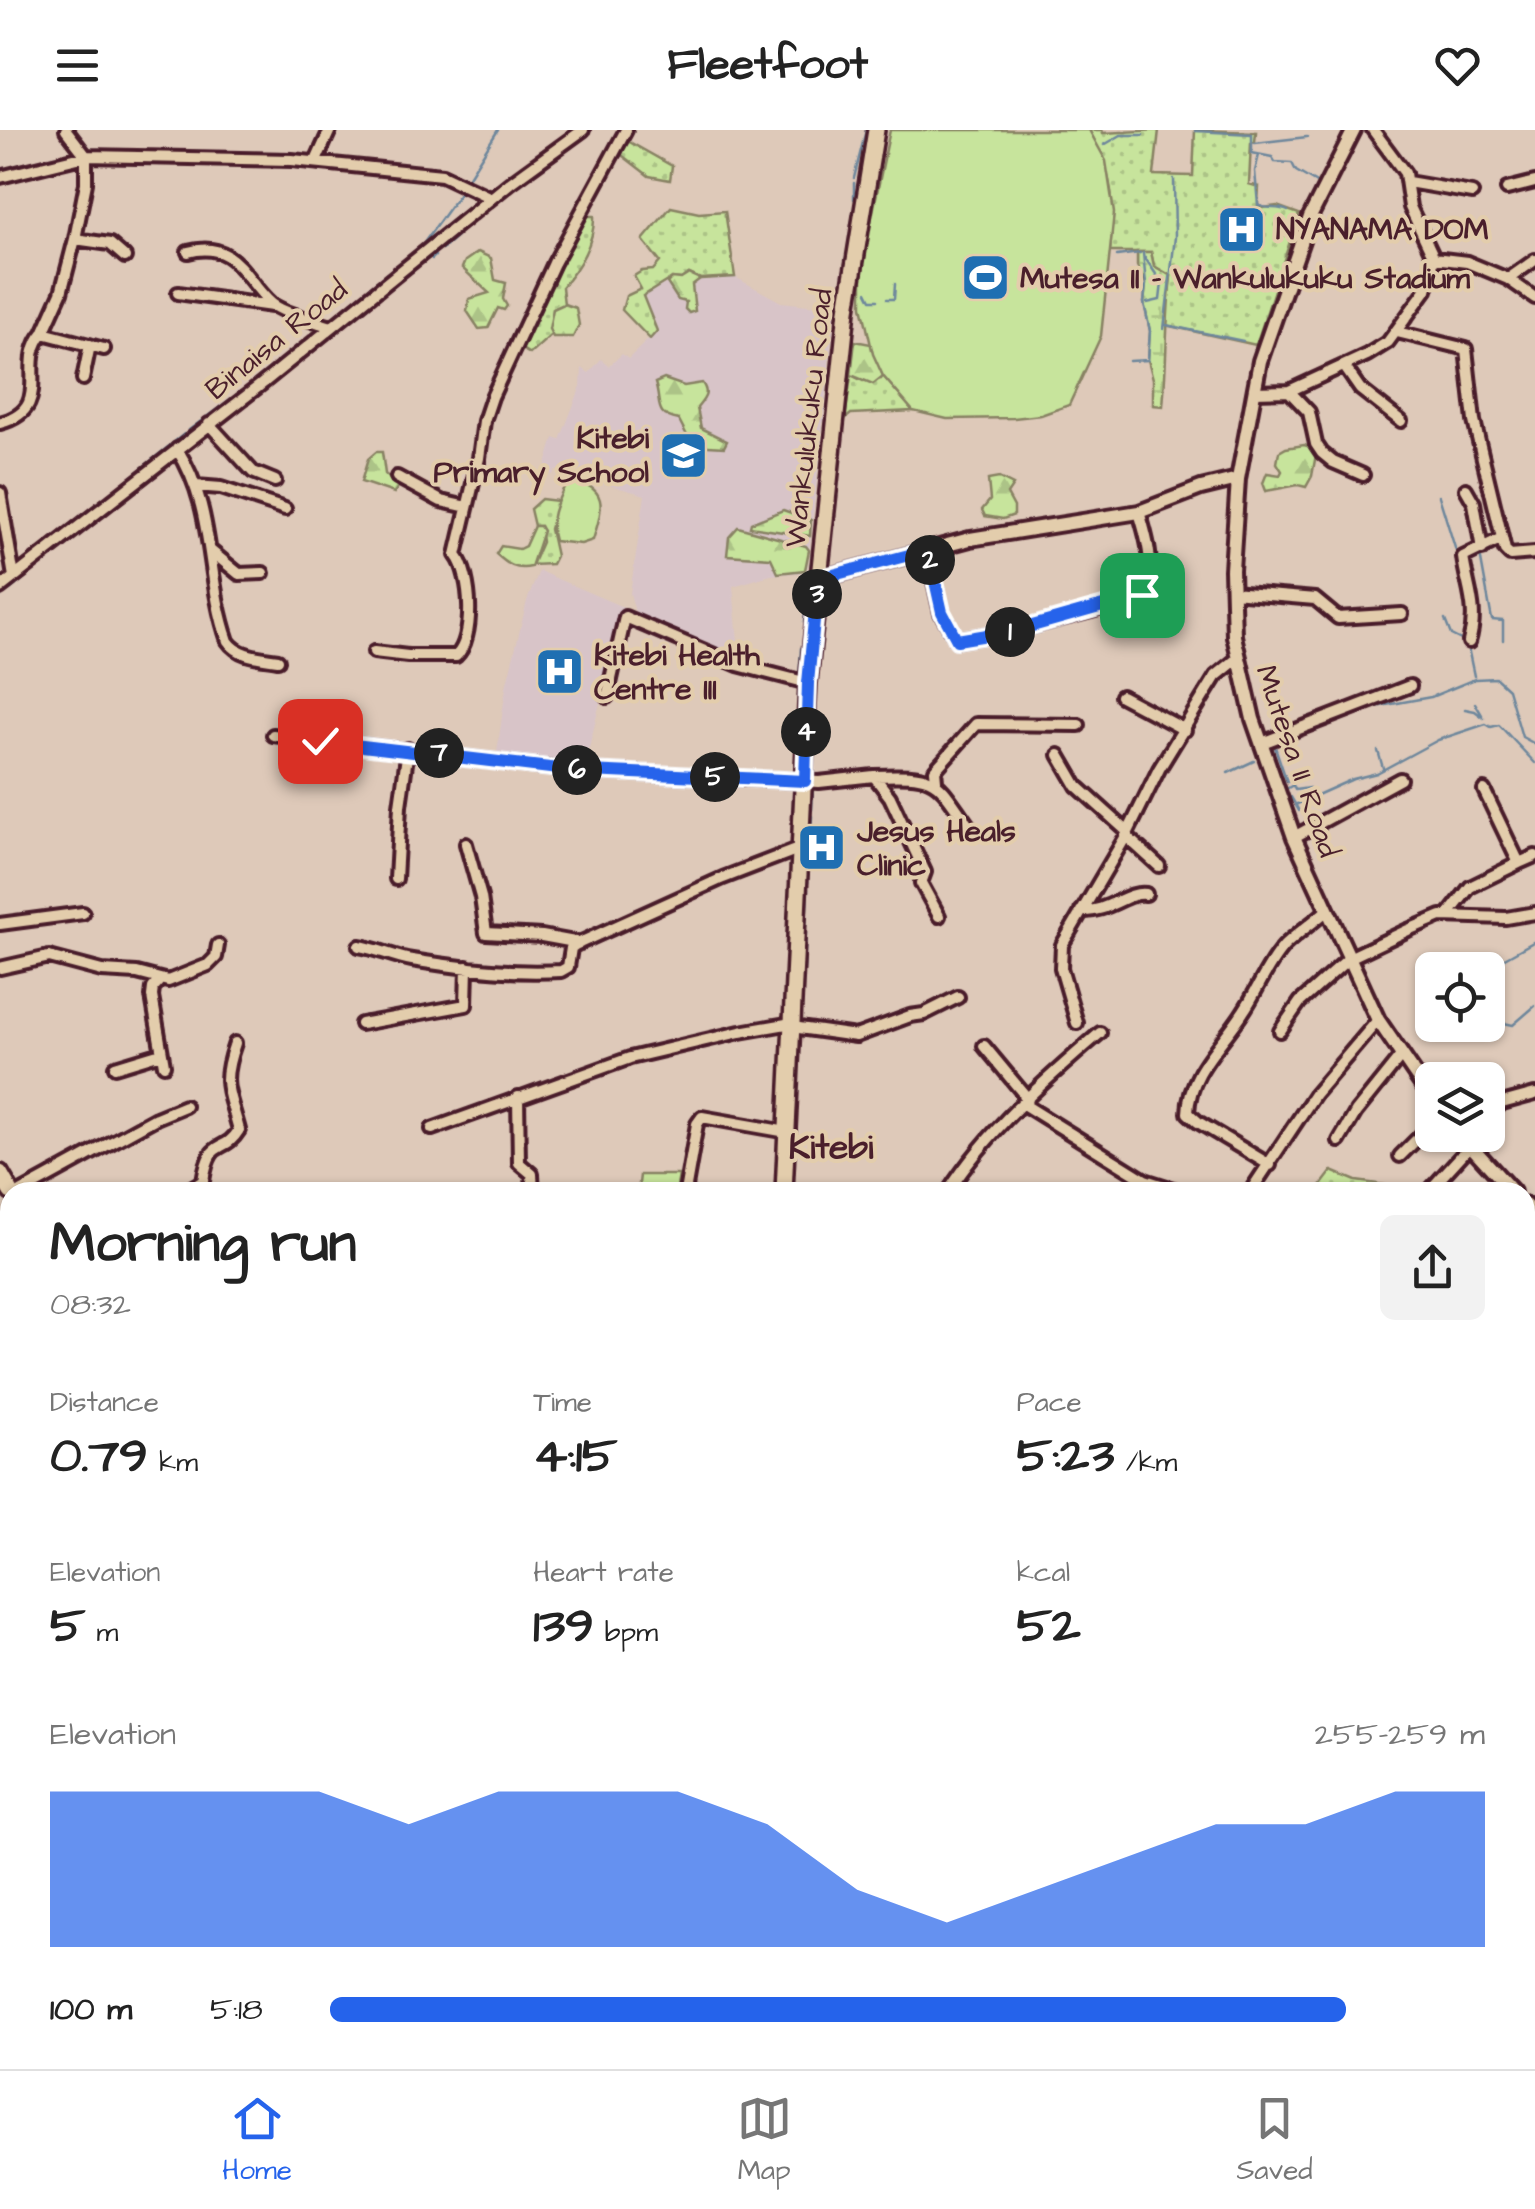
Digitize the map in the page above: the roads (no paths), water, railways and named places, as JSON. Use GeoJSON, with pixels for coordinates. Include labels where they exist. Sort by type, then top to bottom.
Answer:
{"type":"FeatureCollection","features":[{"type":"Feature","properties":{"kind":"main road","name":"Wankulukuku Road"},"geometry":{"type":"LineString","coordinates":[[784,1182],[808,683],[847,310],[876,130]]}},
{"type":"Feature","properties":{"kind":"street"},"geometry":{"type":"LineString","coordinates":[[0,422],[25,412],[33,380],[34,348],[61,293],[75,239],[86,183],[86,156],[66,130]]}},
{"type":"Feature","properties":{"kind":"street"},"geometry":{"type":"LineString","coordinates":[[316,161],[330,130]]}},
{"type":"Feature","properties":{"kind":"street","name":"Binaisa Road"},"geometry":{"type":"LineString","coordinates":[[0,588],[491,198],[583,130]]}},
{"type":"Feature","properties":{"kind":"street"},"geometry":{"type":"LineString","coordinates":[[374,652],[430,657],[456,656],[462,650],[468,620],[468,584],[456,556],[484,421],[554,263],[626,130]]}},
{"type":"Feature","properties":{"kind":"street","name":"Mutesa II Road"},"geometry":{"type":"LineString","coordinates":[[1354,130],[1310,216],[1268,335],[1238,479],[1232,592],[1237,659],[1294,837],[1378,1020],[1415,1075]]}},
{"type":"Feature","properties":{"kind":"street"},"geometry":{"type":"LineString","coordinates":[[1254,392],[1289,391],[1377,350],[1397,332],[1426,290],[1434,258],[1410,208],[1408,182],[1398,160],[1373,130]]}},
{"type":"Feature","properties":{"kind":"street"},"geometry":{"type":"LineString","coordinates":[[0,178],[86,156],[316,161],[442,174],[491,198]]}},
{"type":"Feature","properties":{"kind":"street"},"geometry":{"type":"LineString","coordinates":[[1408,182],[1472,193]]}},
{"type":"Feature","properties":{"kind":"street"},"geometry":{"type":"LineString","coordinates":[[1507,188],[1535,182]]}},
{"type":"Feature","properties":{"kind":"street"},"geometry":{"type":"LineString","coordinates":[[75,239],[110,244],[125,257]]}},
{"type":"Feature","properties":{"kind":"street"},"geometry":{"type":"LineString","coordinates":[[188,252],[203,248],[218,251],[242,266],[273,306]]}},
{"type":"Feature","properties":{"kind":"street"},"geometry":{"type":"LineString","coordinates":[[1434,258],[1467,262],[1508,279],[1535,298]]}},
{"type":"Feature","properties":{"kind":"street"},"geometry":{"type":"LineString","coordinates":[[1508,279],[1535,260]]}},
{"type":"Feature","properties":{"kind":"street"},"geometry":{"type":"LineString","coordinates":[[178,293],[273,306],[331,327]]}},
{"type":"Feature","properties":{"kind":"street"},"geometry":{"type":"LineString","coordinates":[[43,332],[104,349]]}},
{"type":"Feature","properties":{"kind":"street"},"geometry":{"type":"LineString","coordinates":[[1397,332],[1466,349],[1471,406],[1507,554],[1535,553]]}},
{"type":"Feature","properties":{"kind":"street"},"geometry":{"type":"LineString","coordinates":[[83,378],[90,346]]}},
{"type":"Feature","properties":{"kind":"street"},"geometry":{"type":"LineString","coordinates":[[1344,366],[1360,389],[1401,421]]}},
{"type":"Feature","properties":{"kind":"street"},"geometry":{"type":"LineString","coordinates":[[1289,391],[1309,412],[1322,452],[1333,462],[1363,475]]}},
{"type":"Feature","properties":{"kind":"street"},"geometry":{"type":"LineString","coordinates":[[210,424],[253,472],[275,481]]}},
{"type":"Feature","properties":{"kind":"street"},"geometry":{"type":"LineString","coordinates":[[177,449],[196,486],[211,551],[213,580],[231,648],[249,656],[278,660]]}},
{"type":"Feature","properties":{"kind":"street"},"geometry":{"type":"LineString","coordinates":[[397,477],[440,501],[467,507]]}},
{"type":"Feature","properties":{"kind":"street"},"geometry":{"type":"LineString","coordinates":[[818,579],[998,533],[1139,512],[1238,479]]}},
{"type":"Feature","properties":{"kind":"street"},"geometry":{"type":"LineString","coordinates":[[196,486],[242,493],[285,509]]}},
{"type":"Feature","properties":{"kind":"street"},"geometry":{"type":"LineString","coordinates":[[1466,488],[1474,503],[1482,549]]}},
{"type":"Feature","properties":{"kind":"street"},"geometry":{"type":"LineString","coordinates":[[0,493],[14,577]]}},
{"type":"Feature","properties":{"kind":"street"},"geometry":{"type":"LineString","coordinates":[[928,550],[942,612],[957,640],[1018,630],[1114,610],[1118,601],[1142,595],[1149,580],[1148,546],[1139,512]]}},
{"type":"Feature","properties":{"kind":"street"},"geometry":{"type":"LineString","coordinates":[[1469,642],[1474,622],[1473,596],[1463,557],[1502,538]]}},
{"type":"Feature","properties":{"kind":"street"},"geometry":{"type":"LineString","coordinates":[[211,551],[239,574],[263,573]]}},
{"type":"Feature","properties":{"kind":"street"},"geometry":{"type":"LineString","coordinates":[[1232,592],[1315,599],[1338,618],[1402,614]]}},
{"type":"Feature","properties":{"kind":"street"},"geometry":{"type":"LineString","coordinates":[[607,697],[623,620],[628,617],[724,660],[808,683]]}},
{"type":"Feature","properties":{"kind":"street"},"geometry":{"type":"LineString","coordinates":[[1077,1022],[1061,968],[1065,936],[1216,676],[1237,659]]}},
{"type":"Feature","properties":{"kind":"street"},"geometry":{"type":"LineString","coordinates":[[1262,743],[1410,686]]}},
{"type":"Feature","properties":{"kind":"street"},"geometry":{"type":"LineString","coordinates":[[1121,696],[1185,730]]}},
{"type":"Feature","properties":{"kind":"street"},"geometry":{"type":"LineString","coordinates":[[973,832],[936,780],[936,770],[976,724],[1079,725]]}},
{"type":"Feature","properties":{"kind":"street"},"geometry":{"type":"LineString","coordinates":[[272,735],[567,770],[805,781],[874,776],[921,776],[936,780]]}},
{"type":"Feature","properties":{"kind":"street"},"geometry":{"type":"LineString","coordinates":[[396,879],[408,749]]}},
{"type":"Feature","properties":{"kind":"street"},"geometry":{"type":"LineString","coordinates":[[1059,755],[1076,786],[1159,866]]}},
{"type":"Feature","properties":{"kind":"street"},"geometry":{"type":"LineString","coordinates":[[874,776],[890,797],[924,872],[921,883],[939,916]]}},
{"type":"Feature","properties":{"kind":"street"},"geometry":{"type":"LineString","coordinates":[[1294,837],[1400,779]]}},
{"type":"Feature","properties":{"kind":"street"},"geometry":{"type":"LineString","coordinates":[[1484,790],[1518,863]]}},
{"type":"Feature","properties":{"kind":"street"},"geometry":{"type":"LineString","coordinates":[[466,844],[481,897],[486,933],[580,943]]}},
{"type":"Feature","properties":{"kind":"street"},"geometry":{"type":"LineString","coordinates":[[359,946],[412,960],[468,968],[561,970],[569,964],[571,948],[580,943],[723,878],[802,848]]}},
{"type":"Feature","properties":{"kind":"street"},"geometry":{"type":"LineString","coordinates":[[1448,915],[1470,887],[1535,856]]}},
{"type":"Feature","properties":{"kind":"street"},"geometry":{"type":"LineString","coordinates":[[1081,911],[1095,912],[1138,893],[1146,894]]}},
{"type":"Feature","properties":{"kind":"street"},"geometry":{"type":"LineString","coordinates":[[1270,1165],[1198,1122],[1188,1113],[1188,1098],[1195,1078],[1245,1010],[1265,970],[1287,943],[1326,910]]}},
{"type":"Feature","properties":{"kind":"street"},"geometry":{"type":"LineString","coordinates":[[0,924],[83,913]]}},
{"type":"Feature","properties":{"kind":"street"},"geometry":{"type":"LineString","coordinates":[[1280,1031],[1300,1002],[1349,958],[1448,915],[1506,918],[1535,913]]}},
{"type":"Feature","properties":{"kind":"street"},"geometry":{"type":"LineString","coordinates":[[164,1065],[152,988],[159,981],[208,964],[216,957],[218,945]]}},
{"type":"Feature","properties":{"kind":"street"},"geometry":{"type":"LineString","coordinates":[[0,968],[49,957],[159,981]]}},
{"type":"Feature","properties":{"kind":"street"},"geometry":{"type":"LineString","coordinates":[[361,1024],[466,1005],[468,968]]}},
{"type":"Feature","properties":{"kind":"street"},"geometry":{"type":"LineString","coordinates":[[432,1129],[630,1058],[740,1032],[792,1025],[856,1036],[924,1014],[958,997]]}},
{"type":"Feature","properties":{"kind":"street"},"geometry":{"type":"LineString","coordinates":[[1257,1182],[1315,1094],[1378,1020]]}},
{"type":"Feature","properties":{"kind":"street"},"geometry":{"type":"LineString","coordinates":[[955,1182],[981,1146],[1100,1033]]}},
{"type":"Feature","properties":{"kind":"street"},"geometry":{"type":"LineString","coordinates":[[201,1182],[214,1148],[234,1138],[239,1130],[226,1091],[235,1043]]}},
{"type":"Feature","properties":{"kind":"street"},"geometry":{"type":"LineString","coordinates":[[984,1046],[1026,1102],[1151,1182]]}},
{"type":"Feature","properties":{"kind":"street"},"geometry":{"type":"LineString","coordinates":[[115,1067],[161,1053]]}},
{"type":"Feature","properties":{"kind":"street"},"geometry":{"type":"LineString","coordinates":[[1339,1141],[1356,1112],[1401,1056]]}},
{"type":"Feature","properties":{"kind":"street"},"geometry":{"type":"LineString","coordinates":[[1505,1103],[1535,1094]]}},
{"type":"Feature","properties":{"kind":"street"},"geometry":{"type":"LineString","coordinates":[[518,1097],[519,1163],[532,1174],[532,1182]]}},
{"type":"Feature","properties":{"kind":"street"},"geometry":{"type":"LineString","coordinates":[[39,1182],[185,1106]]}},
{"type":"Feature","properties":{"kind":"street"},"geometry":{"type":"LineString","coordinates":[[688,1182],[702,1117],[786,1132]]}},
{"type":"Feature","properties":{"kind":"street"},"geometry":{"type":"LineString","coordinates":[[1400,1156],[1415,1141]]}},
{"type":"Feature","properties":{"kind":"street"},"geometry":{"type":"LineString","coordinates":[[1435,1182],[1457,1152]]}},
{"type":"Feature","properties":{"kind":"street"},"geometry":{"type":"LineString","coordinates":[[1478,1152],[1504,1182]]}},
{"type":"Feature","properties":{"kind":"waterway"},"geometry":{"type":"LineString","coordinates":[[468,178],[498,130]]}},
{"type":"Feature","properties":{"kind":"waterway"},"geometry":{"type":"LineString","coordinates":[[854,178],[866,130]]}},
{"type":"Feature","properties":{"kind":"waterway"},"geometry":{"type":"LineString","coordinates":[[866,236],[885,130]]}},
{"type":"Feature","properties":{"kind":"waterway"},"geometry":{"type":"LineString","coordinates":[[1195,131],[1252,134],[1252,153],[1272,157],[1275,162],[1292,163],[1296,171],[1318,184],[1313,197]]}},
{"type":"Feature","properties":{"kind":"waterway"},"geometry":{"type":"LineString","coordinates":[[1104,145],[1121,135],[1143,135]]}},
{"type":"Feature","properties":{"kind":"waterway"},"geometry":{"type":"LineString","coordinates":[[1255,143],[1307,137]]}},
{"type":"Feature","properties":{"kind":"waterway"},"geometry":{"type":"LineString","coordinates":[[1259,155],[1255,171],[1258,205],[1288,211]]}},
{"type":"Feature","properties":{"kind":"waterway"},"geometry":{"type":"LineString","coordinates":[[1164,329],[1175,237],[1174,179]]}},
{"type":"Feature","properties":{"kind":"waterway"},"geometry":{"type":"LineString","coordinates":[[854,183],[854,199]]}},
{"type":"Feature","properties":{"kind":"waterway"},"geometry":{"type":"LineString","coordinates":[[423,244],[462,190]]}},
{"type":"Feature","properties":{"kind":"waterway"},"geometry":{"type":"LineString","coordinates":[[843,278],[854,208]]}},
{"type":"Feature","properties":{"kind":"waterway"},"geometry":{"type":"LineString","coordinates":[[442,249],[457,236]]}},
{"type":"Feature","properties":{"kind":"waterway"},"geometry":{"type":"LineString","coordinates":[[1276,295],[1295,241]]}},
{"type":"Feature","properties":{"kind":"waterway"},"geometry":{"type":"LineString","coordinates":[[405,259],[420,248]]}},
{"type":"Feature","properties":{"kind":"waterway"},"geometry":{"type":"LineString","coordinates":[[1117,256],[1140,253]]}},
{"type":"Feature","properties":{"kind":"waterway"},"geometry":{"type":"LineString","coordinates":[[1129,361],[1148,360],[1150,331],[1144,303],[1143,253]]}},
{"type":"Feature","properties":{"kind":"waterway"},"geometry":{"type":"LineString","coordinates":[[432,259],[435,256]]}},
{"type":"Feature","properties":{"kind":"waterway"},"geometry":{"type":"LineString","coordinates":[[1145,258],[1162,283],[1160,300],[1147,303]]}},
{"type":"Feature","properties":{"kind":"waterway"},"geometry":{"type":"LineString","coordinates":[[382,277],[400,263]]}},
{"type":"Feature","properties":{"kind":"waterway"},"geometry":{"type":"LineString","coordinates":[[409,274],[418,266]]}},
{"type":"Feature","properties":{"kind":"waterway"},"geometry":{"type":"LineString","coordinates":[[1298,273],[1323,276],[1350,271]]}},
{"type":"Feature","properties":{"kind":"waterway"},"geometry":{"type":"LineString","coordinates":[[344,309],[377,281]]}},
{"type":"Feature","properties":{"kind":"waterway"},"geometry":{"type":"LineString","coordinates":[[887,299],[894,299],[895,284]]}},
{"type":"Feature","properties":{"kind":"waterway"},"geometry":{"type":"LineString","coordinates":[[814,541],[841,291]]}},
{"type":"Feature","properties":{"kind":"waterway"},"geometry":{"type":"LineString","coordinates":[[856,310],[858,292]]}},
{"type":"Feature","properties":{"kind":"waterway"},"geometry":{"type":"LineString","coordinates":[[867,292],[871,300],[878,300]]}},
{"type":"Feature","properties":{"kind":"waterway"},"geometry":{"type":"LineString","coordinates":[[332,318],[339,313]]}},
{"type":"Feature","properties":{"kind":"waterway"},"geometry":{"type":"LineString","coordinates":[[845,399],[855,317]]}},
{"type":"Feature","properties":{"kind":"waterway"},"geometry":{"type":"LineString","coordinates":[[1166,325],[1243,341]]}},
{"type":"Feature","properties":{"kind":"waterway"},"geometry":{"type":"LineString","coordinates":[[254,381],[320,329]]}},
{"type":"Feature","properties":{"kind":"waterway"},"geometry":{"type":"LineString","coordinates":[[1245,400],[1254,358]]}},
{"type":"Feature","properties":{"kind":"waterway"},"geometry":{"type":"LineString","coordinates":[[189,430],[248,386]]}},
{"type":"Feature","properties":{"kind":"waterway"},"geometry":{"type":"LineString","coordinates":[[830,544],[843,422]]}},
{"type":"Feature","properties":{"kind":"waterway"},"geometry":{"type":"LineString","coordinates":[[55,538],[184,434]]}},
{"type":"Feature","properties":{"kind":"waterway"},"geometry":{"type":"LineString","coordinates":[[143,483],[161,470]]}},
{"type":"Feature","properties":{"kind":"waterway"},"geometry":{"type":"LineString","coordinates":[[1439,496],[1459,561]]}},
{"type":"Feature","properties":{"kind":"waterway"},"geometry":{"type":"LineString","coordinates":[[10,590],[82,531]]}},
{"type":"Feature","properties":{"kind":"waterway"},"geometry":{"type":"LineString","coordinates":[[17,568],[48,543]]}},
{"type":"Feature","properties":{"kind":"waterway"},"geometry":{"type":"LineString","coordinates":[[808,587],[813,547]]}},
{"type":"Feature","properties":{"kind":"waterway"},"geometry":{"type":"LineString","coordinates":[[1480,554],[1492,620],[1503,621],[1503,640]]}},
{"type":"Feature","properties":{"kind":"waterway"},"geometry":{"type":"LineString","coordinates":[[0,581],[8,575]]}},
{"type":"Feature","properties":{"kind":"waterway"},"geometry":{"type":"LineString","coordinates":[[807,590],[808,597]]}},
{"type":"Feature","properties":{"kind":"waterway"},"geometry":{"type":"LineString","coordinates":[[804,622],[806,602]]}},
{"type":"Feature","properties":{"kind":"waterway"},"geometry":{"type":"LineString","coordinates":[[1445,620],[1451,635],[1467,643],[1474,676]]}},
{"type":"Feature","properties":{"kind":"waterway"},"geometry":{"type":"LineString","coordinates":[[799,678],[801,648]]}},
{"type":"Feature","properties":{"kind":"waterway"},"geometry":{"type":"LineString","coordinates":[[815,697],[816,675]]}},
{"type":"Feature","properties":{"kind":"waterway"},"geometry":{"type":"LineString","coordinates":[[1364,709],[1431,697],[1475,679],[1496,678],[1508,689],[1522,737],[1535,744]]}},
{"type":"Feature","properties":{"kind":"waterway"},"geometry":{"type":"LineString","coordinates":[[795,774],[799,688]]}},
{"type":"Feature","properties":{"kind":"waterway"},"geometry":{"type":"LineString","coordinates":[[1475,703],[1482,715]]}},
{"type":"Feature","properties":{"kind":"waterway"},"geometry":{"type":"LineString","coordinates":[[1465,709],[1484,718]]}},
{"type":"Feature","properties":{"kind":"waterway"},"geometry":{"type":"LineString","coordinates":[[813,756],[814,718]]}},
{"type":"Feature","properties":{"kind":"waterway"},"geometry":{"type":"LineString","coordinates":[[1295,805],[1353,779],[1377,773],[1438,740],[1486,724],[1499,725],[1535,763]]}},
{"type":"Feature","properties":{"kind":"waterway"},"geometry":{"type":"LineString","coordinates":[[1287,782],[1274,744],[1320,726]]}},
{"type":"Feature","properties":{"kind":"waterway"},"geometry":{"type":"LineString","coordinates":[[1378,751],[1383,768]]}},
{"type":"Feature","properties":{"kind":"waterway"},"geometry":{"type":"LineString","coordinates":[[1228,773],[1254,761]]}},
{"type":"Feature","properties":{"kind":"waterway"},"geometry":{"type":"LineString","coordinates":[[813,762],[814,776]]}},
{"type":"Feature","properties":{"kind":"waterway"},"geometry":{"type":"LineString","coordinates":[[795,783],[795,800]]}},
{"type":"Feature","properties":{"kind":"waterway"},"geometry":{"type":"LineString","coordinates":[[812,810],[813,786]]}},
{"type":"Feature","properties":{"kind":"waterway"},"geometry":{"type":"LineString","coordinates":[[1288,788],[1309,788]]}},
{"type":"Feature","properties":{"kind":"waterway"},"geometry":{"type":"LineString","coordinates":[[1291,797],[1299,811]]}},
{"type":"Feature","properties":{"kind":"waterway"},"geometry":{"type":"LineString","coordinates":[[811,836],[812,816]]}},
{"type":"Feature","properties":{"kind":"waterway"},"geometry":{"type":"LineString","coordinates":[[808,862],[810,848]]}},
{"type":"Feature","properties":{"kind":"waterway"},"geometry":{"type":"LineString","coordinates":[[788,921],[792,857]]}},
{"type":"Feature","properties":{"kind":"waterway"},"geometry":{"type":"LineString","coordinates":[[808,872],[808,883]]}},
{"type":"Feature","properties":{"kind":"waterway"},"geometry":{"type":"LineString","coordinates":[[806,926],[808,889]]}},
{"type":"Feature","properties":{"kind":"waterway"},"geometry":{"type":"LineString","coordinates":[[804,971],[806,933]]}},
{"type":"Feature","properties":{"kind":"waterway"},"geometry":{"type":"LineString","coordinates":[[786,976],[788,934]]}},
{"type":"Feature","properties":{"kind":"waterway"},"geometry":{"type":"LineString","coordinates":[[1505,958],[1535,941]]}},
{"type":"Feature","properties":{"kind":"waterway"},"geometry":{"type":"LineString","coordinates":[[785,1002],[786,984]]}},
{"type":"Feature","properties":{"kind":"waterway"},"geometry":{"type":"LineString","coordinates":[[1505,1023],[1513,1025],[1535,1006]]}},
{"type":"Feature","properties":{"kind":"waterway"},"geometry":{"type":"LineString","coordinates":[[779,1121],[783,1029]]}},
{"type":"Feature","properties":{"kind":"waterway"},"geometry":{"type":"LineString","coordinates":[[797,1088],[801,1031]]}},
{"type":"Feature","properties":{"kind":"waterway"},"geometry":{"type":"LineString","coordinates":[[1383,1038],[1394,1057]]}},
{"type":"Feature","properties":{"kind":"waterway"},"geometry":{"type":"LineString","coordinates":[[1398,1064],[1415,1085]]}},
{"type":"Feature","properties":{"kind":"waterway"},"geometry":{"type":"LineString","coordinates":[[796,1131],[797,1096]]}},
{"type":"Feature","properties":{"kind":"waterway"},"geometry":{"type":"LineString","coordinates":[[777,1167],[778,1134]]}},
{"type":"Feature","properties":{"kind":"waterway"},"geometry":{"type":"LineString","coordinates":[[793,1182],[795,1137]]}},
{"type":"Feature","properties":{"kind":"waterway"},"geometry":{"type":"LineString","coordinates":[[776,1182],[777,1171]]}},
{"type":"Feature","properties":{"kind":"place","name":"NYANAMA DOM"},"geometry":{"type":"Point","coordinates":[1241,229]}},
{"type":"Feature","properties":{"kind":"place","name":"Mutesa II - Wankulukuku Stadium"},"geometry":{"type":"Point","coordinates":[985,278]}},
{"type":"Feature","properties":{"kind":"place","name":"Kitebi Primary School"},"geometry":{"type":"Point","coordinates":[684,455]}},
{"type":"Feature","properties":{"kind":"place","name":"Kitebi Health Centre III"},"geometry":{"type":"Point","coordinates":[559,672]}},
{"type":"Feature","properties":{"kind":"place","name":"Jesus Heals Clinic"},"geometry":{"type":"Point","coordinates":[822,848]}},
{"type":"Feature","properties":{"kind":"district","name":"Kitebi"},"geometry":{"type":"Point","coordinates":[831,1146]}}]}
